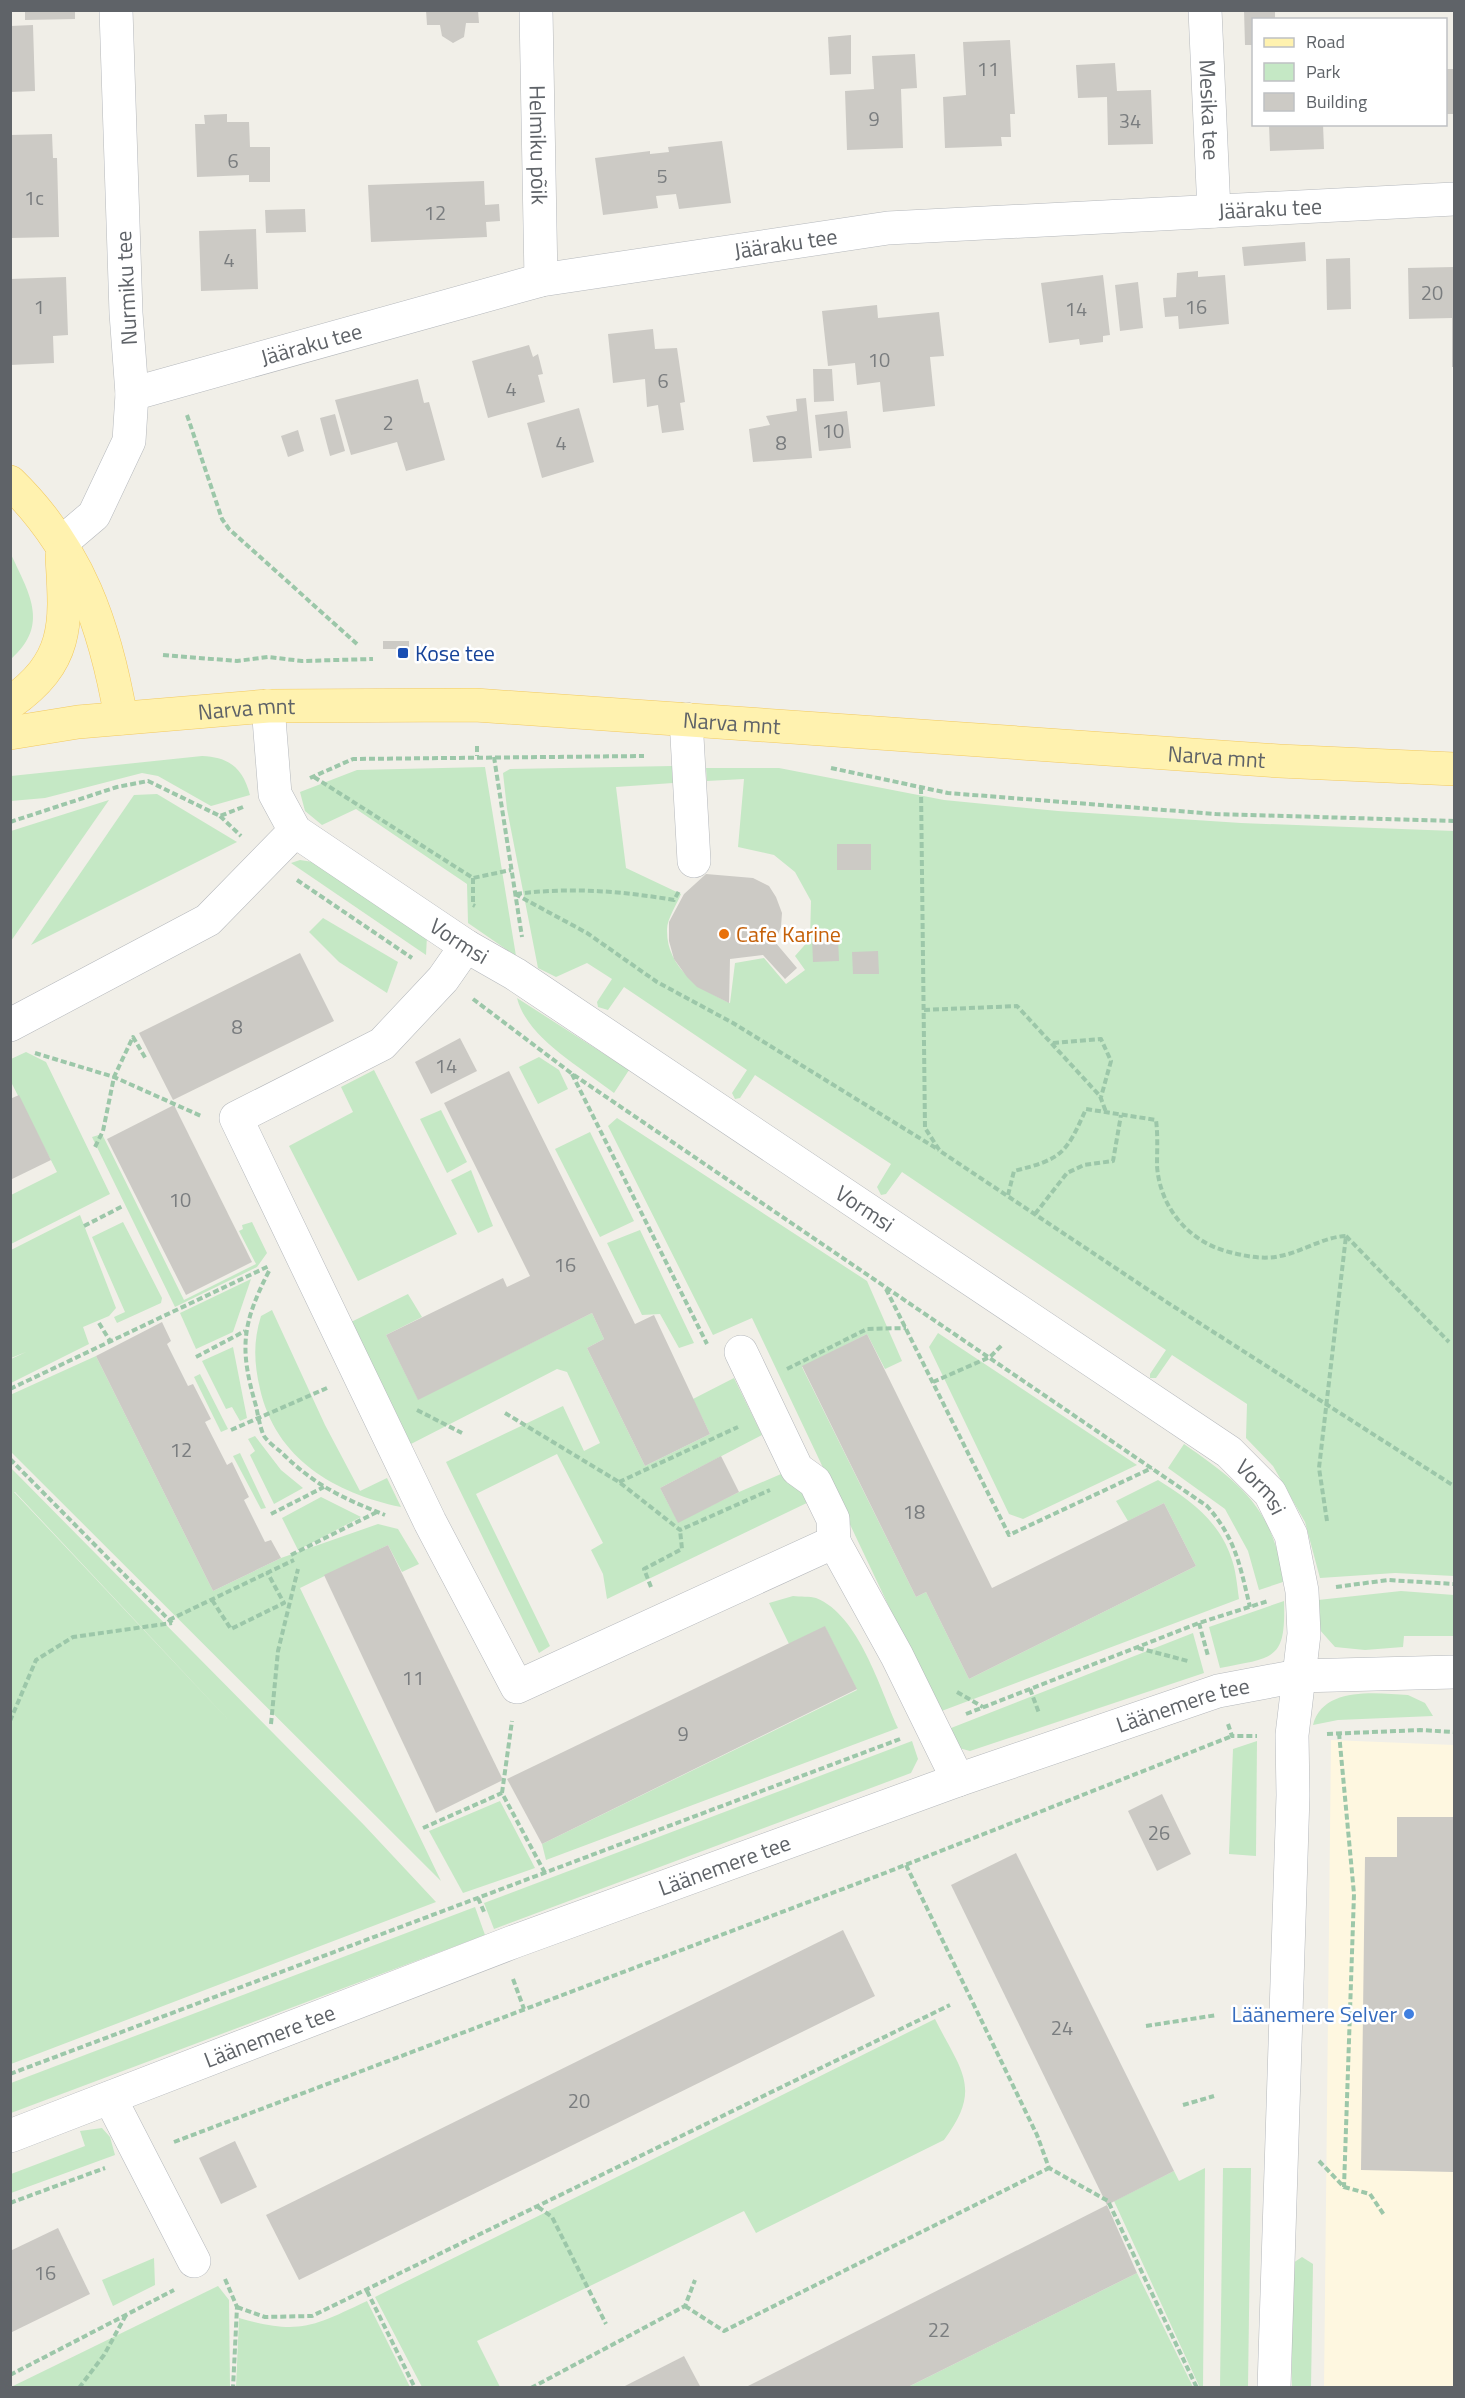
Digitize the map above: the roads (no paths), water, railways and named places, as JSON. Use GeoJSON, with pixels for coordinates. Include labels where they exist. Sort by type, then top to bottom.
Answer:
{"type":"FeatureCollection","features":[{"type":"Feature","properties":{"kind":"main road"},"geometry":{"type":"LineString","coordinates":[[10,482],[42,516],[62,543],[101,625],[121,718]]}},
{"type":"Feature","properties":{"kind":"main road"},"geometry":{"type":"LineString","coordinates":[[10,703],[45,673],[60,646],[65,614],[62,543]]}},
{"type":"Feature","properties":{"kind":"main road","name":"Narva mnt"},"geometry":{"type":"LineString","coordinates":[[10,733],[121,718],[268,706],[475,705],[1267,760],[1455,769]]}},
{"type":"Feature","properties":{"kind":"street","name":"Nurmiku tee"},"geometry":{"type":"LineString","coordinates":[[62,543],[94,515],[129,441],[132,394],[126,313],[116,10]]}},
{"type":"Feature","properties":{"kind":"street","name":"Helmiku põik"},"geometry":{"type":"LineString","coordinates":[[536,10],[541,280]]}},
{"type":"Feature","properties":{"kind":"street","name":"Mesika tee"},"geometry":{"type":"LineString","coordinates":[[1205,10],[1214,211]]}},
{"type":"Feature","properties":{"kind":"street","name":"Jääraku tee"},"geometry":{"type":"LineString","coordinates":[[132,394],[541,280],[888,228],[1455,199]]}},
{"type":"Feature","properties":{"kind":"street","name":"Vormsi"},"geometry":{"type":"LineString","coordinates":[[268,706],[274,794],[295,831],[466,946],[515,974],[1229,1452],[1269,1493],[1291,1535],[1302,1591],[1304,1634],[1292,1735],[1292,1806],[1274,2388]]}},
{"type":"Feature","properties":{"kind":"street"},"geometry":{"type":"LineString","coordinates":[[686,719],[694,861]]}},
{"type":"Feature","properties":{"kind":"street"},"geometry":{"type":"LineString","coordinates":[[18,1038],[208,920],[295,831]]}},
{"type":"Feature","properties":{"kind":"street"},"geometry":{"type":"LineString","coordinates":[[466,946],[443,979],[382,1044],[236,1118],[286,1258],[359,1374],[430,1522],[517,1687],[834,1542]]}},
{"type":"Feature","properties":{"kind":"street"},"geometry":{"type":"LineString","coordinates":[[741,1352],[797,1469],[815,1482],[833,1519],[834,1542],[933,1727],[958,1780]]}},
{"type":"Feature","properties":{"kind":"street","name":"Läänemere tee"},"geometry":{"type":"LineString","coordinates":[[10,2136],[506,1944],[958,1780],[1218,1691],[1298,1676],[1455,1672]]}},
{"type":"Feature","properties":{"kind":"street"},"geometry":{"type":"LineString","coordinates":[[111,2098],[138,2156],[186,2275]]}},
{"type":"Feature","properties":{"kind":"place","name":"Kose tee"},"geometry":{"type":"Point","coordinates":[403,653]}},
{"type":"Feature","properties":{"kind":"place","name":"Cafe Karine"},"geometry":{"type":"Point","coordinates":[724,934]}},
{"type":"Feature","properties":{"kind":"place","name":"Läänemere Selver"},"geometry":{"type":"Point","coordinates":[1409,2014]}}]}
